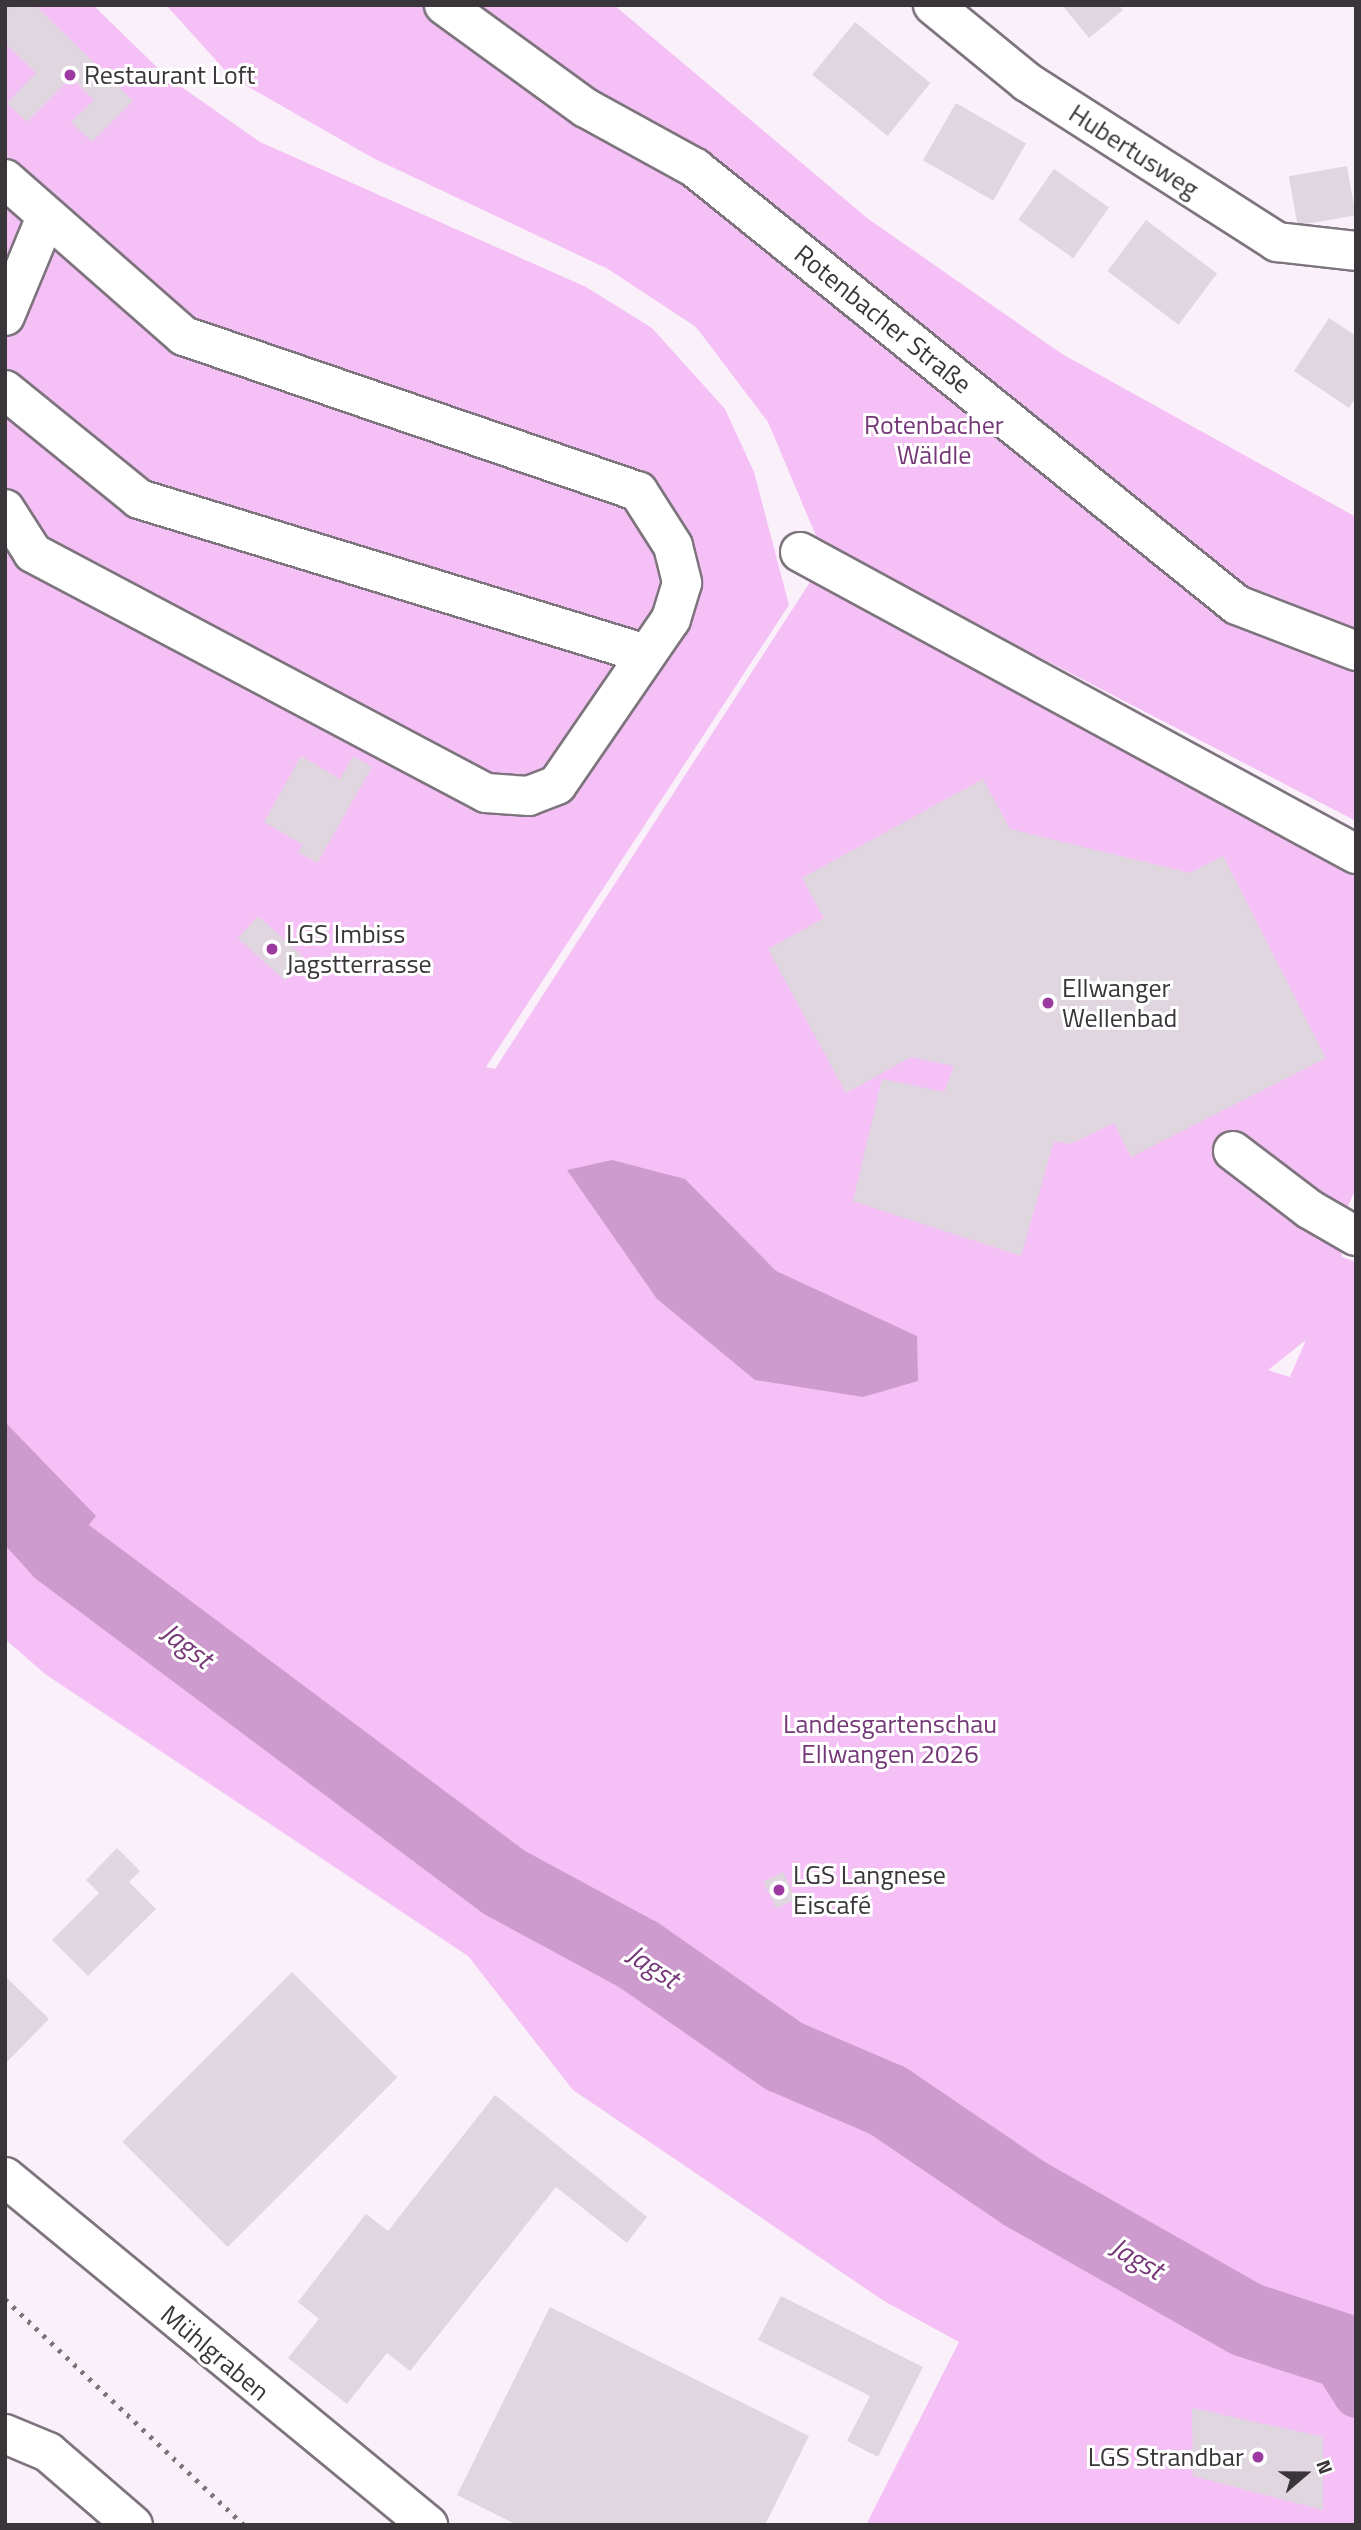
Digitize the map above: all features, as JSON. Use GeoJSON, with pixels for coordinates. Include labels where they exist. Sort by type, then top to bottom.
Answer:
{"type":"FeatureCollection","features":[{"type":"Feature","properties":{"kind":"street","name":"Rotenbacher Straße"},"geometry":{"type":"LineString","coordinates":[[444,5],[586,108],[695,168],[1237,605],[1356,651]]}},
{"type":"Feature","properties":{"kind":"street","name":"Hubertusweg"},"geometry":{"type":"LineString","coordinates":[[933,5],[1027,82],[1278,242],[1356,251]]}},
{"type":"Feature","properties":{"kind":"street"},"geometry":{"type":"LineString","coordinates":[[5,180],[184,336],[638,491],[673,546],[682,583],[671,620],[557,785],[529,796],[486,793],[33,553],[5,509]]}},
{"type":"Feature","properties":{"kind":"street"},"geometry":{"type":"LineString","coordinates":[[5,316],[46,216]]}},
{"type":"Feature","properties":{"kind":"street"},"geometry":{"type":"LineString","coordinates":[[5,390],[139,499],[646,654]]}},
{"type":"Feature","properties":{"kind":"street"},"geometry":{"type":"LineString","coordinates":[[800,552],[1356,854]]}},
{"type":"Feature","properties":{"kind":"street"},"geometry":{"type":"LineString","coordinates":[[1233,1151],[1309,1209],[1356,1236]]}},
{"type":"Feature","properties":{"kind":"street","name":"Mühlgraben"},"geometry":{"type":"LineString","coordinates":[[5,2177],[428,2525]]}},
{"type":"Feature","properties":{"kind":"street"},"geometry":{"type":"LineString","coordinates":[[5,2434],[48,2452],[134,2525]]}},
{"type":"Feature","properties":{"kind":"green space","name":"Landesgartenschau Ellwangen 2026"},"geometry":{"type":"Polygon","coordinates":[[[5,5],[93,5],[166,76],[260,142],[586,287],[652,328],[725,409],[754,472],[789,605],[486,1067],[495,1069],[812,579],[1356,859],[1356,1188],[1339,1227],[1342,1257],[1356,1262],[1356,2525],[866,2525],[959,2342],[884,2301],[573,2090],[468,1956],[45,1674],[5,1639],[5,5]],[[1306,1340],[1268,1370],[1290,1377],[1306,1340]]]}},
{"type":"Feature","properties":{"kind":"green space","name":"Rotenbacher Wäldle"},"geometry":{"type":"Polygon","coordinates":[[[166,5],[614,5],[867,218],[1062,354],[1356,517],[1356,821],[819,543],[768,422],[696,327],[608,269],[373,158],[231,77],[166,5]]]}},
{"type":"Feature","properties":{"kind":"shaded area"},"geometry":{"type":"Polygon","coordinates":[[[612,1160],[685,1179],[776,1271],[917,1336],[918,1381],[863,1397],[755,1380],[657,1299],[567,1170],[612,1160]]]}},
{"type":"Feature","properties":{"kind":"shaded area"},"geometry":{"type":"Polygon","coordinates":[[[5,1422],[96,1516],[50,1573],[5,1530],[5,1422]]]}},
{"type":"Feature","properties":{"kind":"building","name":"Restaurant Loft"},"geometry":{"type":"Polygon","coordinates":[[[12,5],[35,5],[133,101],[92,142],[71,122],[94,100],[71,77],[27,122],[7,103],[36,73],[5,43],[5,12],[12,5]]]}},
{"type":"Feature","properties":{"kind":"building"},"geometry":{"type":"Polygon","coordinates":[[[1062,5],[1119,5],[1123,10],[1089,38],[1062,5]]]}},
{"type":"Feature","properties":{"kind":"building"},"geometry":{"type":"Polygon","coordinates":[[[855,22],[930,83],[888,136],[812,75],[855,22]]]}},
{"type":"Feature","properties":{"kind":"building"},"geometry":{"type":"Polygon","coordinates":[[[956,103],[1026,143],[993,201],[923,160],[956,103]]]}},
{"type":"Feature","properties":{"kind":"building"},"geometry":{"type":"Polygon","coordinates":[[[1347,166],[1356,215],[1298,225],[1289,176],[1347,166]]]}},
{"type":"Feature","properties":{"kind":"building"},"geometry":{"type":"Polygon","coordinates":[[[1054,169],[1109,207],[1073,258],[1018,220],[1054,169]]]}},
{"type":"Feature","properties":{"kind":"building"},"geometry":{"type":"Polygon","coordinates":[[[1146,220],[1217,274],[1179,325],[1107,271],[1146,220]]]}},
{"type":"Feature","properties":{"kind":"building"},"geometry":{"type":"Polygon","coordinates":[[[1329,318],[1356,336],[1356,397],[1349,408],[1294,371],[1329,318]]]}},
{"type":"Feature","properties":{"kind":"building"},"geometry":{"type":"Polygon","coordinates":[[[301,756],[340,779],[353,756],[372,767],[317,863],[298,852],[303,845],[264,822],[301,756]]]}},
{"type":"Feature","properties":{"kind":"building","name":"Ellwanger Wellenbad"},"geometry":{"type":"Polygon","coordinates":[[[983,779],[1010,829],[1190,873],[1223,856],[1326,1058],[1131,1157],[1114,1123],[1070,1144],[1054,1141],[1021,1256],[853,1201],[882,1079],[944,1092],[954,1066],[911,1057],[846,1093],[768,949],[824,918],[802,878],[983,779]]]}},
{"type":"Feature","properties":{"kind":"building","name":"LGS Imbiss Jagstterrasse"},"geometry":{"type":"Polygon","coordinates":[[[258,916],[306,959],[285,981],[238,938],[258,916]]]}},
{"type":"Feature","properties":{"kind":"building"},"geometry":{"type":"Polygon","coordinates":[[[117,1848],[140,1871],[129,1882],[156,1909],[88,1976],[52,1940],[99,1893],[86,1880],[117,1848]]]}},
{"type":"Feature","properties":{"kind":"building","name":"LGS Langnese Eiscafé"},"geometry":{"type":"Polygon","coordinates":[[[783,1872],[796,1899],[776,1909],[763,1882],[783,1872]]]}},
{"type":"Feature","properties":{"kind":"building"},"geometry":{"type":"Polygon","coordinates":[[[292,1972],[397,2077],[228,2247],[122,2142],[292,1972]]]}},
{"type":"Feature","properties":{"kind":"building"},"geometry":{"type":"Polygon","coordinates":[[[5,1976],[49,2019],[5,2064],[5,1976]]]}},
{"type":"Feature","properties":{"kind":"building"},"geometry":{"type":"Polygon","coordinates":[[[495,2095],[647,2217],[627,2243],[556,2187],[410,2371],[387,2353],[347,2404],[288,2358],[319,2319],[298,2302],[366,2214],[388,2231],[495,2095]]]}},
{"type":"Feature","properties":{"kind":"building"},"geometry":{"type":"Polygon","coordinates":[[[781,2296],[923,2367],[878,2457],[847,2441],[870,2396],[758,2340],[781,2296]]]}},
{"type":"Feature","properties":{"kind":"building"},"geometry":{"type":"Polygon","coordinates":[[[550,2307],[809,2436],[765,2525],[517,2525],[457,2495],[550,2307]]]}},
{"type":"Feature","properties":{"kind":"building","name":"LGS Strandbar"},"geometry":{"type":"Polygon","coordinates":[[[1192,2408],[1323,2437],[1323,2510],[1193,2476],[1192,2408]]]}},
{"type":"Feature","properties":{"kind":"waterway","name":"Jagst"},"geometry":{"type":"LineString","coordinates":[[5,1489],[60,1550],[504,1882],[639,1955],[784,2056],[887,2100],[1024,2193],[1246,2319],[1356,2355]]}},
{"type":"Feature","properties":{"kind":"waterway","name":"Mühlgraben"},"geometry":{"type":"LineString","coordinates":[[1324,2345],[1356,2396]]}},
{"type":"Feature","properties":{"kind":"railway"},"geometry":{"type":"LineString","coordinates":[[5,2299],[244,2525]]}},
{"type":"Feature","properties":{"kind":"place","name":"Restaurant Loft"},"geometry":{"type":"Point","coordinates":[70,75]}},
{"type":"Feature","properties":{"kind":"place","name":"LGS Imbiss Jagstterrasse"},"geometry":{"type":"Point","coordinates":[272,949]}},
{"type":"Feature","properties":{"kind":"place","name":"Ellwanger Wellenbad"},"geometry":{"type":"Point","coordinates":[1048,1003]}},
{"type":"Feature","properties":{"kind":"place","name":"LGS Langnese Eiscafé"},"geometry":{"type":"Point","coordinates":[779,1890]}},
{"type":"Feature","properties":{"kind":"place","name":"LGS Strandbar"},"geometry":{"type":"Point","coordinates":[1258,2457]}}]}
